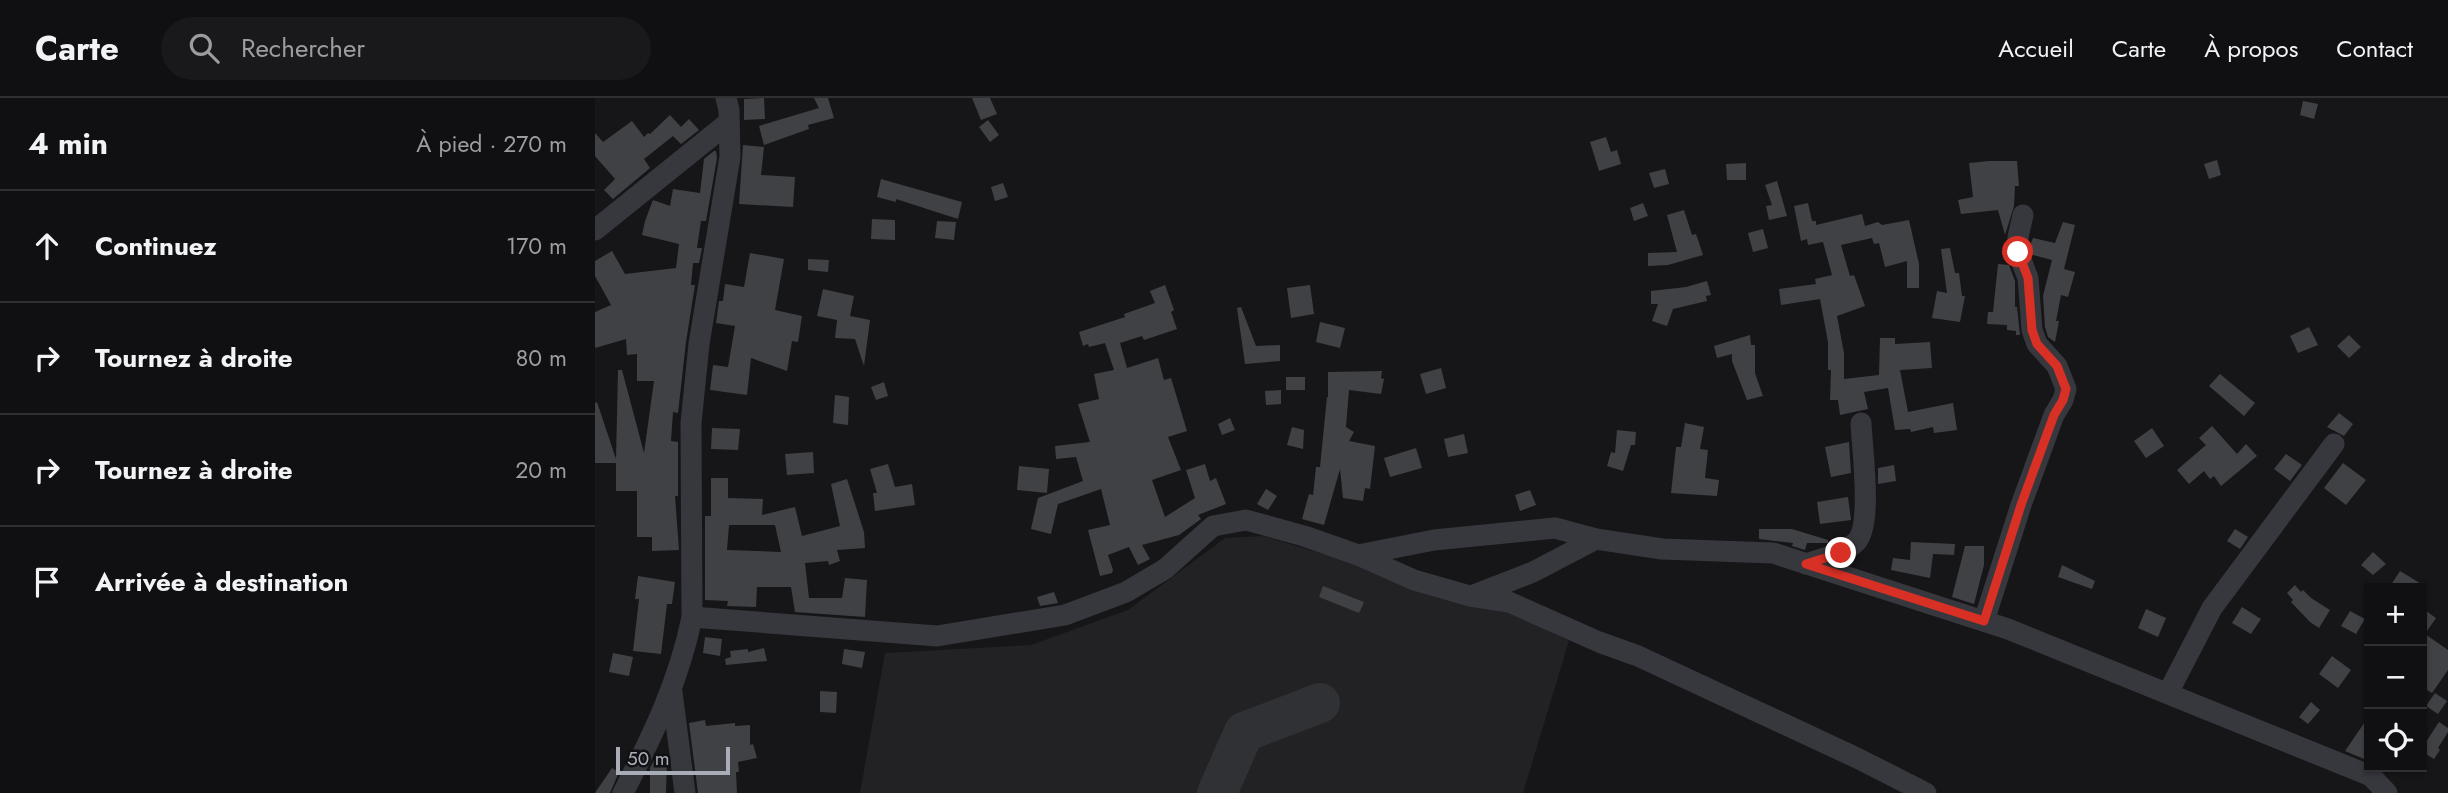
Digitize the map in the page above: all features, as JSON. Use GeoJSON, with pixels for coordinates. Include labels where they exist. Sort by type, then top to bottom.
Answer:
{"type":"FeatureCollection","features":[{"type":"Feature","properties":{"kind":"street"},"geometry":{"type":"LineString","coordinates":[[623,793],[672,692],[692,617],[691,423],[699,344],[730,157],[726,98]]}},
{"type":"Feature","properties":{"kind":"street"},"geometry":{"type":"LineString","coordinates":[[595,230],[729,122]]}},
{"type":"Feature","properties":{"kind":"street"},"geometry":{"type":"LineString","coordinates":[[1984,621],[2021,505],[2066,389],[2057,366],[2037,344],[2032,330],[2028,278],[2018,252],[2022,215]]}},
{"type":"Feature","properties":{"kind":"street"},"geometry":{"type":"LineString","coordinates":[[1806,564],[1841,553],[1859,540],[1866,520],[1861,423]]}},
{"type":"Feature","properties":{"kind":"street"},"geometry":{"type":"LineString","coordinates":[[2168,693],[2211,608],[2334,444]]}},
{"type":"Feature","properties":{"kind":"street"},"geometry":{"type":"LineString","coordinates":[[692,617],[937,636],[1065,615],[1126,592],[1165,569],[1213,526],[1246,520],[1358,555],[1414,579],[1470,596],[1509,601],[1599,642],[1637,656],[1926,793]]}},
{"type":"Feature","properties":{"kind":"street"},"geometry":{"type":"LineString","coordinates":[[1358,555],[1434,540],[1555,528],[1596,539],[1662,549],[1773,553],[1984,621],[2371,776],[2387,793]]}},
{"type":"Feature","properties":{"kind":"street"},"geometry":{"type":"LineString","coordinates":[[1470,596],[1533,572],[1596,539]]}},
{"type":"Feature","properties":{"kind":"street"},"geometry":{"type":"LineString","coordinates":[[672,692],[685,793]]}},
{"type":"Feature","properties":{"kind":"shaded area"},"geometry":{"type":"Polygon","coordinates":[[[1263,536],[1505,609],[1569,641],[1523,793],[860,793],[885,653],[1031,645],[1128,610],[1225,538],[1263,536]]]}},
{"type":"Feature","properties":{"kind":"building"},"geometry":{"type":"Polygon","coordinates":[[[764,98],[765,119],[744,120],[744,99],[764,98]]]}},
{"type":"Feature","properties":{"kind":"building"},"geometry":{"type":"Polygon","coordinates":[[[814,98],[828,98],[834,118],[808,125],[809,129],[764,145],[759,126],[819,108],[814,98]]]}},
{"type":"Feature","properties":{"kind":"building"},"geometry":{"type":"Polygon","coordinates":[[[972,98],[990,98],[997,114],[981,120],[972,98]]]}},
{"type":"Feature","properties":{"kind":"building"},"geometry":{"type":"Polygon","coordinates":[[[2303,101],[2318,104],[2314,119],[2300,115],[2303,101]]]}},
{"type":"Feature","properties":{"kind":"building"},"geometry":{"type":"Polygon","coordinates":[[[670,115],[681,127],[689,119],[699,130],[681,144],[673,136],[644,159],[650,168],[613,199],[604,190],[615,179],[595,156],[595,133],[603,142],[632,121],[644,137],[670,115]]]}},
{"type":"Feature","properties":{"kind":"building"},"geometry":{"type":"Polygon","coordinates":[[[988,120],[999,135],[990,142],[979,127],[988,120]]]}},
{"type":"Feature","properties":{"kind":"building"},"geometry":{"type":"Polygon","coordinates":[[[1606,137],[1611,152],[1617,150],[1621,164],[1599,171],[1590,142],[1606,137]]]}},
{"type":"Feature","properties":{"kind":"building"},"geometry":{"type":"Polygon","coordinates":[[[743,145],[764,147],[761,175],[795,177],[793,207],[739,204],[743,145]]]}},
{"type":"Feature","properties":{"kind":"building"},"geometry":{"type":"Polygon","coordinates":[[[714,151],[717,158],[706,221],[701,221],[697,248],[702,248],[699,263],[693,263],[691,285],[695,285],[678,413],[673,412],[671,441],[678,442],[678,496],[675,496],[679,550],[652,551],[652,537],[637,537],[637,491],[616,491],[616,463],[595,463],[597,402],[616,459],[618,370],[622,370],[644,453],[654,381],[637,381],[637,354],[627,355],[626,339],[595,348],[595,312],[611,305],[595,276],[595,261],[612,251],[625,274],[676,268],[679,244],[642,235],[645,221],[653,200],[670,206],[673,189],[700,193],[704,159],[714,151]]]}},
{"type":"Feature","properties":{"kind":"building"},"geometry":{"type":"Polygon","coordinates":[[[2217,160],[2221,175],[2209,179],[2204,164],[2217,160]]]}},
{"type":"Feature","properties":{"kind":"building"},"geometry":{"type":"Polygon","coordinates":[[[2017,161],[2019,186],[2015,186],[2014,206],[2005,235],[1998,210],[1961,214],[1958,200],[1973,197],[1969,163],[2017,161]]]}},
{"type":"Feature","properties":{"kind":"building"},"geometry":{"type":"Polygon","coordinates":[[[1746,163],[1746,180],[1727,180],[1726,164],[1746,163]]]}},
{"type":"Feature","properties":{"kind":"building"},"geometry":{"type":"Polygon","coordinates":[[[1665,169],[1669,184],[1654,188],[1649,173],[1665,169]]]}},
{"type":"Feature","properties":{"kind":"building"},"geometry":{"type":"Polygon","coordinates":[[[881,179],[962,202],[958,219],[896,199],[896,202],[877,197],[881,179]]]}},
{"type":"Feature","properties":{"kind":"building"},"geometry":{"type":"Polygon","coordinates":[[[1777,181],[1787,216],[1769,220],[1766,206],[1772,205],[1765,185],[1777,181]]]}},
{"type":"Feature","properties":{"kind":"building"},"geometry":{"type":"Polygon","coordinates":[[[1003,183],[1008,197],[995,201],[991,187],[1003,183]]]}},
{"type":"Feature","properties":{"kind":"building"},"geometry":{"type":"Polygon","coordinates":[[[1643,203],[1648,216],[1634,221],[1630,208],[1643,203]]]}},
{"type":"Feature","properties":{"kind":"building"},"geometry":{"type":"Polygon","coordinates":[[[1808,203],[1812,221],[1816,221],[1816,225],[1862,214],[1865,226],[1878,222],[1882,225],[1909,220],[1919,264],[1919,288],[1907,288],[1907,261],[1885,267],[1879,243],[1874,244],[1872,238],[1841,245],[1850,276],[1854,275],[1865,306],[1837,316],[1844,353],[1844,379],[1879,375],[1880,338],[1895,338],[1895,344],[1930,342],[1932,368],[1900,370],[1908,412],[1953,403],[1957,430],[1934,433],[1933,427],[1911,432],[1910,429],[1895,430],[1888,388],[1864,392],[1868,409],[1840,415],[1838,400],[1830,400],[1831,370],[1828,370],[1828,342],[1820,299],[1781,305],[1779,289],[1816,284],[1815,279],[1832,275],[1823,242],[1808,245],[1807,239],[1801,241],[1794,206],[1808,203]]]}},
{"type":"Feature","properties":{"kind":"building"},"geometry":{"type":"Polygon","coordinates":[[[1684,210],[1692,235],[1696,234],[1703,255],[1668,265],[1648,266],[1648,253],[1677,252],[1667,215],[1684,210]]]}},
{"type":"Feature","properties":{"kind":"building"},"geometry":{"type":"Polygon","coordinates":[[[872,219],[895,220],[895,240],[871,239],[872,219]]]}},
{"type":"Feature","properties":{"kind":"building"},"geometry":{"type":"Polygon","coordinates":[[[937,221],[956,222],[954,240],[935,238],[937,221]]]}},
{"type":"Feature","properties":{"kind":"building"},"geometry":{"type":"Polygon","coordinates":[[[2063,222],[2075,225],[2064,269],[2075,272],[2068,297],[2061,295],[2055,342],[2048,337],[2045,327],[2043,296],[2052,260],[2033,255],[2031,243],[2033,238],[2055,243],[2063,222]]]}},
{"type":"Feature","properties":{"kind":"building"},"geometry":{"type":"Polygon","coordinates":[[[1763,229],[1768,248],[1753,252],[1748,233],[1763,229]]]}},
{"type":"Feature","properties":{"kind":"building"},"geometry":{"type":"Polygon","coordinates":[[[1950,248],[1955,273],[1959,273],[1962,296],[1965,296],[1960,322],[1932,318],[1937,291],[1947,293],[1941,249],[1950,248]]]}},
{"type":"Feature","properties":{"kind":"building"},"geometry":{"type":"Polygon","coordinates":[[[750,253],[784,259],[775,310],[802,316],[798,342],[792,341],[787,371],[751,358],[747,395],[710,390],[713,365],[728,367],[735,326],[716,323],[719,301],[723,301],[725,284],[744,287],[750,253]]]}},
{"type":"Feature","properties":{"kind":"building"},"geometry":{"type":"Polygon","coordinates":[[[808,259],[829,260],[828,272],[808,270],[808,259]]]}},
{"type":"Feature","properties":{"kind":"building"},"geometry":{"type":"Polygon","coordinates":[[[1998,264],[2009,265],[2015,281],[2015,307],[2020,335],[2016,335],[2016,331],[2007,330],[2007,325],[1987,324],[1988,312],[1993,312],[1998,264]]]}},
{"type":"Feature","properties":{"kind":"building"},"geometry":{"type":"Polygon","coordinates":[[[1707,281],[1711,295],[1706,296],[1707,301],[1673,309],[1667,326],[1652,321],[1658,304],[1651,304],[1651,291],[1686,287],[1707,281]]]}},
{"type":"Feature","properties":{"kind":"building"},"geometry":{"type":"Polygon","coordinates":[[[1165,285],[1174,310],[1171,312],[1177,329],[1144,340],[1142,336],[1120,343],[1127,368],[1158,358],[1164,380],[1171,378],[1187,431],[1168,437],[1181,470],[1152,480],[1165,517],[1195,498],[1186,470],[1205,464],[1210,481],[1216,478],[1226,504],[1198,515],[1201,519],[1179,535],[1142,545],[1150,559],[1138,565],[1129,547],[1108,555],[1112,573],[1100,576],[1088,530],[1110,525],[1101,489],[1058,504],[1051,534],[1031,529],[1038,498],[1083,481],[1076,457],[1056,459],[1055,446],[1090,442],[1078,404],[1099,399],[1094,374],[1114,370],[1105,343],[1083,346],[1079,332],[1125,317],[1124,314],[1155,303],[1150,291],[1165,285]]]}},
{"type":"Feature","properties":{"kind":"building"},"geometry":{"type":"Polygon","coordinates":[[[1310,285],[1314,314],[1291,318],[1287,288],[1310,285]]]}},
{"type":"Feature","properties":{"kind":"building"},"geometry":{"type":"Polygon","coordinates":[[[823,289],[854,296],[850,316],[870,320],[864,366],[855,339],[835,338],[837,320],[817,316],[823,289]]]}},
{"type":"Feature","properties":{"kind":"building"},"geometry":{"type":"Polygon","coordinates":[[[1241,307],[1256,346],[1280,345],[1280,361],[1245,364],[1237,308],[1241,307]]]}},
{"type":"Feature","properties":{"kind":"building"},"geometry":{"type":"Polygon","coordinates":[[[1320,322],[1345,328],[1340,348],[1316,342],[1320,322]]]}},
{"type":"Feature","properties":{"kind":"building"},"geometry":{"type":"Polygon","coordinates":[[[2309,327],[2318,345],[2298,353],[2290,336],[2309,327]]]}},
{"type":"Feature","properties":{"kind":"building"},"geometry":{"type":"Polygon","coordinates":[[[1750,335],[1751,345],[1755,345],[1755,373],[1763,396],[1747,400],[1732,361],[1732,354],[1717,358],[1714,346],[1750,335]]]}},
{"type":"Feature","properties":{"kind":"building"},"geometry":{"type":"Polygon","coordinates":[[[2349,335],[2361,347],[2349,358],[2337,346],[2349,335]]]}},
{"type":"Feature","properties":{"kind":"building"},"geometry":{"type":"Polygon","coordinates":[[[1441,368],[1446,388],[1426,394],[1420,374],[1441,368]]]}},
{"type":"Feature","properties":{"kind":"building"},"geometry":{"type":"Polygon","coordinates":[[[1382,371],[1381,378],[1384,379],[1381,394],[1349,390],[1346,427],[1354,432],[1349,441],[1375,446],[1370,489],[1365,488],[1363,501],[1343,498],[1340,469],[1324,525],[1302,519],[1309,494],[1313,495],[1316,467],[1320,467],[1328,372],[1382,371]]]}},
{"type":"Feature","properties":{"kind":"building"},"geometry":{"type":"Polygon","coordinates":[[[2220,374],[2255,403],[2244,416],[2209,386],[2220,374]]]}},
{"type":"Feature","properties":{"kind":"building"},"geometry":{"type":"Polygon","coordinates":[[[1286,377],[1305,377],[1305,390],[1286,390],[1286,377]]]}},
{"type":"Feature","properties":{"kind":"building"},"geometry":{"type":"Polygon","coordinates":[[[884,382],[888,396],[876,400],[871,387],[884,382]]]}},
{"type":"Feature","properties":{"kind":"building"},"geometry":{"type":"Polygon","coordinates":[[[1281,390],[1281,404],[1266,405],[1265,391],[1281,390]]]}},
{"type":"Feature","properties":{"kind":"building"},"geometry":{"type":"Polygon","coordinates":[[[835,395],[849,397],[848,425],[833,423],[835,395]]]}},
{"type":"Feature","properties":{"kind":"building"},"geometry":{"type":"Polygon","coordinates":[[[2339,413],[2353,424],[2344,436],[2327,427],[2339,413]]]}},
{"type":"Feature","properties":{"kind":"building"},"geometry":{"type":"Polygon","coordinates":[[[1230,418],[1235,430],[1222,435],[1218,424],[1230,418]]]}},
{"type":"Feature","properties":{"kind":"building"},"geometry":{"type":"Polygon","coordinates":[[[1685,423],[1704,427],[1700,449],[1708,450],[1705,478],[1719,480],[1717,496],[1671,493],[1676,447],[1681,447],[1685,423]]]}},
{"type":"Feature","properties":{"kind":"building"},"geometry":{"type":"Polygon","coordinates":[[[2212,426],[2237,454],[2246,444],[2257,456],[2221,486],[2214,476],[2210,479],[2204,471],[2189,484],[2177,470],[2206,445],[2199,438],[2212,426]]]}},
{"type":"Feature","properties":{"kind":"building"},"geometry":{"type":"Polygon","coordinates":[[[1292,427],[1304,430],[1303,449],[1287,445],[1292,427]]]}},
{"type":"Feature","properties":{"kind":"building"},"geometry":{"type":"Polygon","coordinates":[[[712,428],[740,429],[738,450],[711,449],[712,428]]]}},
{"type":"Feature","properties":{"kind":"building"},"geometry":{"type":"Polygon","coordinates":[[[2152,428],[2164,446],[2146,458],[2134,441],[2152,428]]]}},
{"type":"Feature","properties":{"kind":"building"},"geometry":{"type":"Polygon","coordinates":[[[1617,430],[1636,432],[1635,445],[1631,445],[1623,471],[1607,466],[1611,452],[1615,453],[1617,430]]]}},
{"type":"Feature","properties":{"kind":"building"},"geometry":{"type":"Polygon","coordinates":[[[1464,434],[1468,453],[1448,457],[1444,439],[1464,434]]]}},
{"type":"Feature","properties":{"kind":"building"},"geometry":{"type":"Polygon","coordinates":[[[1849,442],[1851,473],[1831,477],[1825,447],[1849,442]]]}},
{"type":"Feature","properties":{"kind":"building"},"geometry":{"type":"Polygon","coordinates":[[[1416,448],[1422,468],[1390,477],[1384,458],[1416,448]]]}},
{"type":"Feature","properties":{"kind":"building"},"geometry":{"type":"Polygon","coordinates":[[[813,452],[814,473],[787,475],[785,454],[813,452]]]}},
{"type":"Feature","properties":{"kind":"building"},"geometry":{"type":"Polygon","coordinates":[[[2286,454],[2302,465],[2290,481],[2274,469],[2286,454]]]}},
{"type":"Feature","properties":{"kind":"building"},"geometry":{"type":"Polygon","coordinates":[[[2343,463],[2366,480],[2346,505],[2324,488],[2343,463]]]}},
{"type":"Feature","properties":{"kind":"building"},"geometry":{"type":"Polygon","coordinates":[[[888,464],[895,487],[912,484],[915,505],[875,511],[873,493],[877,493],[870,469],[888,464]]]}},
{"type":"Feature","properties":{"kind":"building"},"geometry":{"type":"Polygon","coordinates":[[[1894,465],[1896,481],[1878,484],[1878,468],[1894,465]]]}},
{"type":"Feature","properties":{"kind":"building"},"geometry":{"type":"Polygon","coordinates":[[[1019,466],[1049,469],[1047,493],[1017,490],[1019,466]]]}},
{"type":"Feature","properties":{"kind":"building"},"geometry":{"type":"Polygon","coordinates":[[[711,478],[728,478],[728,498],[763,499],[762,515],[795,507],[802,536],[840,526],[831,484],[847,479],[864,532],[865,548],[837,550],[840,561],[829,565],[828,561],[805,563],[809,598],[842,598],[845,578],[867,580],[865,617],[795,612],[791,587],[757,587],[756,607],[727,606],[728,601],[705,600],[705,516],[711,516],[711,478]],[[729,525],[727,550],[781,552],[775,525],[729,525]]]}},
{"type":"Feature","properties":{"kind":"building"},"geometry":{"type":"Polygon","coordinates":[[[1266,489],[1277,496],[1268,510],[1257,504],[1266,489]]]}},
{"type":"Feature","properties":{"kind":"building"},"geometry":{"type":"Polygon","coordinates":[[[1530,490],[1536,505],[1520,511],[1515,495],[1530,490]]]}},
{"type":"Feature","properties":{"kind":"building"},"geometry":{"type":"Polygon","coordinates":[[[1848,497],[1851,520],[1820,524],[1817,502],[1848,497]]]}},
{"type":"Feature","properties":{"kind":"building"},"geometry":{"type":"Polygon","coordinates":[[[1759,529],[1792,529],[1828,540],[1828,543],[1807,543],[1805,550],[1792,546],[1793,543],[1759,539],[1759,529]]]}},
{"type":"Feature","properties":{"kind":"building"},"geometry":{"type":"Polygon","coordinates":[[[2235,529],[2248,537],[2240,549],[2227,541],[2235,529]]]}},
{"type":"Feature","properties":{"kind":"building"},"geometry":{"type":"Polygon","coordinates":[[[1911,542],[1955,544],[1954,555],[1933,554],[1930,578],[1891,570],[1893,558],[1910,560],[1911,542]]]}},
{"type":"Feature","properties":{"kind":"building"},"geometry":{"type":"Polygon","coordinates":[[[1965,546],[1984,546],[1984,565],[1974,604],[1952,597],[1965,546]]]}},
{"type":"Feature","properties":{"kind":"building"},"geometry":{"type":"Polygon","coordinates":[[[2373,552],[2386,564],[2373,575],[2361,565],[2373,552]]]}},
{"type":"Feature","properties":{"kind":"building"},"geometry":{"type":"Polygon","coordinates":[[[2062,565],[2095,581],[2092,589],[2058,577],[2062,565]]]}},
{"type":"Feature","properties":{"kind":"building"},"geometry":{"type":"Polygon","coordinates":[[[2400,571],[2420,583],[2392,583],[2400,571]]]}},
{"type":"Feature","properties":{"kind":"building"},"geometry":{"type":"Polygon","coordinates":[[[638,576],[675,582],[672,604],[667,604],[661,654],[633,651],[639,599],[635,599],[638,576]]]}},
{"type":"Feature","properties":{"kind":"building"},"geometry":{"type":"Polygon","coordinates":[[[2295,585],[2301,592],[2303,590],[2330,610],[2319,628],[2291,602],[2293,600],[2287,593],[2295,585]]]}},
{"type":"Feature","properties":{"kind":"building"},"geometry":{"type":"Polygon","coordinates":[[[1323,586],[1364,602],[1359,613],[1319,597],[1323,586]]]}},
{"type":"Feature","properties":{"kind":"building"},"geometry":{"type":"Polygon","coordinates":[[[1054,592],[1058,603],[1040,606],[1037,597],[1054,592]]]}},
{"type":"Feature","properties":{"kind":"building"},"geometry":{"type":"Polygon","coordinates":[[[2242,607],[2261,619],[2251,634],[2232,623],[2242,607]]]}},
{"type":"Feature","properties":{"kind":"building"},"geometry":{"type":"Polygon","coordinates":[[[2146,609],[2166,618],[2158,637],[2138,628],[2146,609]]]}},
{"type":"Feature","properties":{"kind":"building"},"geometry":{"type":"Polygon","coordinates":[[[2350,611],[2364,618],[2356,634],[2341,626],[2350,611]]]}},
{"type":"Feature","properties":{"kind":"building"},"geometry":{"type":"Polygon","coordinates":[[[2427,612],[2436,618],[2427,631],[2427,612]]]}},
{"type":"Feature","properties":{"kind":"building"},"geometry":{"type":"Polygon","coordinates":[[[2427,635],[2448,650],[2448,670],[2432,693],[2427,690],[2427,635]]]}},
{"type":"Feature","properties":{"kind":"building"},"geometry":{"type":"Polygon","coordinates":[[[705,637],[722,639],[720,656],[703,653],[705,637]]]}},
{"type":"Feature","properties":{"kind":"building"},"geometry":{"type":"Polygon","coordinates":[[[764,648],[767,661],[726,665],[725,659],[731,657],[730,651],[748,649],[748,652],[764,648]]]}},
{"type":"Feature","properties":{"kind":"building"},"geometry":{"type":"Polygon","coordinates":[[[844,649],[865,652],[862,668],[842,664],[844,649]]]}},
{"type":"Feature","properties":{"kind":"building"},"geometry":{"type":"Polygon","coordinates":[[[613,653],[633,657],[629,676],[609,672],[613,653]]]}},
{"type":"Feature","properties":{"kind":"building"},"geometry":{"type":"Polygon","coordinates":[[[2332,656],[2351,670],[2338,688],[2319,674],[2332,656]]]}},
{"type":"Feature","properties":{"kind":"building"},"geometry":{"type":"Polygon","coordinates":[[[820,691],[837,692],[836,713],[820,712],[820,691]]]}},
{"type":"Feature","properties":{"kind":"building"},"geometry":{"type":"Polygon","coordinates":[[[2435,693],[2447,701],[2438,714],[2427,705],[2435,693]]]}},
{"type":"Feature","properties":{"kind":"building"},"geometry":{"type":"Polygon","coordinates":[[[2311,702],[2320,710],[2308,724],[2299,717],[2311,702]]]}},
{"type":"Feature","properties":{"kind":"building"},"geometry":{"type":"Polygon","coordinates":[[[705,720],[706,726],[735,723],[735,726],[750,725],[750,745],[753,744],[757,758],[738,762],[737,793],[698,793],[689,723],[705,720]]]}},
{"type":"Feature","properties":{"kind":"building"},"geometry":{"type":"Polygon","coordinates":[[[2439,722],[2448,728],[2434,759],[2427,755],[2427,740],[2439,722]]]}},
{"type":"Feature","properties":{"kind":"building"},"geometry":{"type":"Polygon","coordinates":[[[2364,723],[2364,759],[2345,751],[2364,723]]]}},
{"type":"Feature","properties":{"kind":"building"},"geometry":{"type":"Polygon","coordinates":[[[654,760],[667,760],[666,793],[650,793],[650,768],[654,760]]]}},
{"type":"Feature","properties":{"kind":"building"},"geometry":{"type":"Polygon","coordinates":[[[612,768],[619,772],[610,793],[595,793],[612,768]]]}},
{"type":"Feature","properties":{"kind":"taxiway"},"geometry":{"type":"LineString","coordinates":[[1217,793],[1244,732],[1320,703]]}},
{"type":"Feature","properties":{"kind":"route"},"geometry":{"type":"LineString","coordinates":[[1841,553],[1806,564],[1984,621],[2021,505],[2066,389],[2057,366],[2037,344],[2032,330],[2028,278],[2018,252]]}}]}
